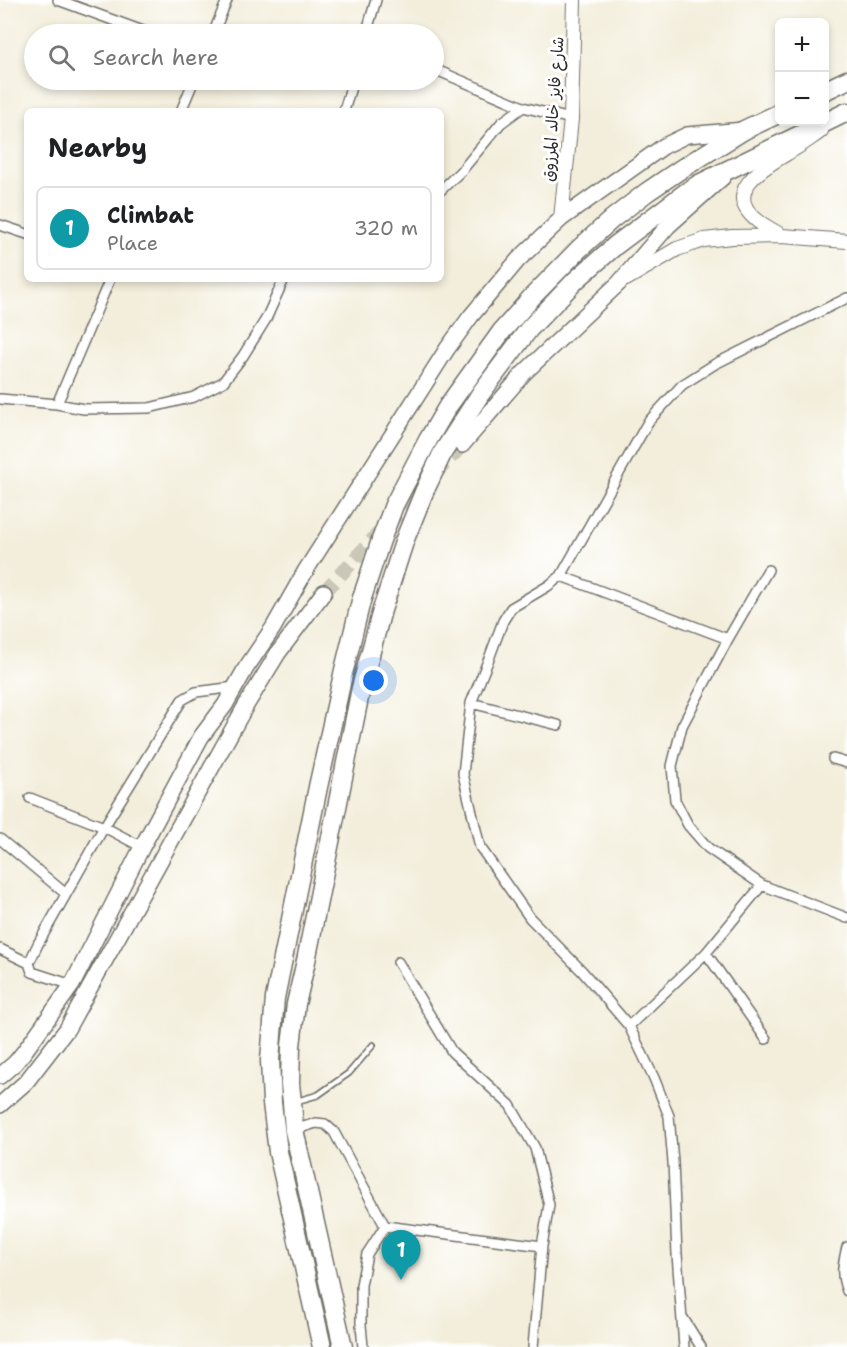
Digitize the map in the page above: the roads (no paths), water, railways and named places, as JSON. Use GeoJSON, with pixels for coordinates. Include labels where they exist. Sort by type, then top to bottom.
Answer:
{"type":"FeatureCollection","features":[{"type":"Feature","properties":{"kind":"highway"},"geometry":{"type":"LineString","coordinates":[[829,89],[847,80]]}},
{"type":"Feature","properties":{"kind":"highway"},"geometry":{"type":"LineString","coordinates":[[322,1347],[278,1152],[270,1060],[275,998],[318,787],[361,601],[381,540],[394,505],[448,406],[502,332],[532,297],[579,249],[646,192],[744,130],[775,114]]}},
{"type":"Feature","properties":{"kind":"highway"},"geometry":{"type":"LineString","coordinates":[[343,1347],[294,1130],[290,1084],[291,1046],[296,1004],[361,688],[382,610],[405,538],[443,452],[481,393],[529,329],[576,280],[616,245],[688,191],[843,114]]}},
{"type":"Feature","properties":{"kind":"main road"},"geometry":{"type":"LineString","coordinates":[[0,1076],[24,1052],[72,985],[201,737],[225,705],[306,570],[447,349],[471,316],[518,260],[561,219],[664,146],[687,135],[744,130]]}},
{"type":"Feature","properties":{"kind":"main road"},"geometry":{"type":"LineString","coordinates":[[462,445],[524,373],[619,283],[668,226],[734,167]]}},
{"type":"Feature","properties":{"kind":"main road"},"geometry":{"type":"LineString","coordinates":[[0,1105],[26,1082],[67,1029],[245,707],[278,653],[324,592]]}},
{"type":"Feature","properties":{"kind":"street"},"geometry":{"type":"LineString","coordinates":[[58,0],[124,24]]}},
{"type":"Feature","properties":{"kind":"street"},"geometry":{"type":"LineString","coordinates":[[217,24],[227,0]]}},
{"type":"Feature","properties":{"kind":"street"},"geometry":{"type":"LineString","coordinates":[[369,24],[376,0]]}},
{"type":"Feature","properties":{"kind":"street","name":"شارع فايز خالد المرزوق"},"geometry":{"type":"LineString","coordinates":[[561,219],[572,119],[574,0]]}},
{"type":"Feature","properties":{"kind":"street"},"geometry":{"type":"LineString","coordinates":[[444,73],[522,106],[572,119]]}},
{"type":"Feature","properties":{"kind":"street"},"geometry":{"type":"LineString","coordinates":[[182,108],[190,90]]}},
{"type":"Feature","properties":{"kind":"street"},"geometry":{"type":"LineString","coordinates":[[345,108],[350,90]]}},
{"type":"Feature","properties":{"kind":"street"},"geometry":{"type":"LineString","coordinates":[[444,187],[463,169],[501,123],[522,106]]}},
{"type":"Feature","properties":{"kind":"street"},"geometry":{"type":"LineString","coordinates":[[782,237],[747,210],[743,202],[745,189],[762,169],[806,142],[843,114]]}},
{"type":"Feature","properties":{"kind":"street"},"geometry":{"type":"LineString","coordinates":[[0,225],[24,233]]}},
{"type":"Feature","properties":{"kind":"street"},"geometry":{"type":"LineString","coordinates":[[619,283],[677,249],[704,240],[732,237],[782,237],[847,241]]}},
{"type":"Feature","properties":{"kind":"street"},"geometry":{"type":"LineString","coordinates":[[57,404],[109,282]]}},
{"type":"Feature","properties":{"kind":"street"},"geometry":{"type":"LineString","coordinates":[[0,399],[84,409],[149,408],[194,397],[223,382],[243,356],[266,319],[283,282]]}},
{"type":"Feature","properties":{"kind":"street"},"geometry":{"type":"LineString","coordinates":[[684,1347],[676,1254],[669,1116],[629,1026],[582,971],[530,918],[480,847],[462,774],[471,703],[503,621],[512,608],[561,576],[648,422],[682,385],[715,364],[847,298]]}},
{"type":"Feature","properties":{"kind":"street"},"geometry":{"type":"LineString","coordinates":[[768,570],[682,726],[672,766],[675,800],[688,825],[708,848],[762,885],[847,918]]}},
{"type":"Feature","properties":{"kind":"street"},"geometry":{"type":"LineString","coordinates":[[561,576],[728,639]]}},
{"type":"Feature","properties":{"kind":"street"},"geometry":{"type":"LineString","coordinates":[[72,985],[32,972],[29,963],[38,944],[104,827],[183,700],[196,692],[236,687]]}},
{"type":"Feature","properties":{"kind":"street"},"geometry":{"type":"LineString","coordinates":[[471,703],[558,725]]}},
{"type":"Feature","properties":{"kind":"street"},"geometry":{"type":"LineString","coordinates":[[833,759],[847,763]]}},
{"type":"Feature","properties":{"kind":"street"},"geometry":{"type":"LineString","coordinates":[[30,798],[104,827],[142,847]]}},
{"type":"Feature","properties":{"kind":"street"},"geometry":{"type":"LineString","coordinates":[[0,839],[66,894]]}},
{"type":"Feature","properties":{"kind":"street"},"geometry":{"type":"LineString","coordinates":[[629,1026],[705,953],[762,885]]}},
{"type":"Feature","properties":{"kind":"street"},"geometry":{"type":"LineString","coordinates":[[0,949],[29,963]]}},
{"type":"Feature","properties":{"kind":"street"},"geometry":{"type":"LineString","coordinates":[[705,953],[766,1039]]}},
{"type":"Feature","properties":{"kind":"street"},"geometry":{"type":"LineString","coordinates":[[399,962],[452,1052],[510,1105],[535,1148],[549,1205],[542,1246],[533,1347]]}},
{"type":"Feature","properties":{"kind":"street"},"geometry":{"type":"LineString","coordinates":[[294,1130],[316,1123],[325,1124],[334,1132],[385,1226]]}},
{"type":"Feature","properties":{"kind":"street"},"geometry":{"type":"LineString","coordinates":[[385,1226],[542,1246]]}},
{"type":"Feature","properties":{"kind":"street"},"geometry":{"type":"LineString","coordinates":[[363,1347],[361,1295],[365,1264],[367,1254],[385,1226]]}},
{"type":"Feature","properties":{"kind":"street"},"geometry":{"type":"LineString","coordinates":[[847,1247],[842,1268],[842,1280],[847,1291]]}},
{"type":"Feature","properties":{"kind":"street"},"geometry":{"type":"LineString","coordinates":[[682,1317],[701,1347]]}},
{"type":"Feature","properties":{"kind":"lane"},"geometry":{"type":"LineString","coordinates":[[292,1102],[318,1095],[349,1073],[373,1045]]}},
{"type":"Feature","properties":{"kind":"tunnel"},"geometry":{"type":"LineString","coordinates":[[324,592],[462,445]]}},
{"type":"Feature","properties":{"kind":"place","name":"Climbat"},"geometry":{"type":"Point","coordinates":[401,1280]}}]}
